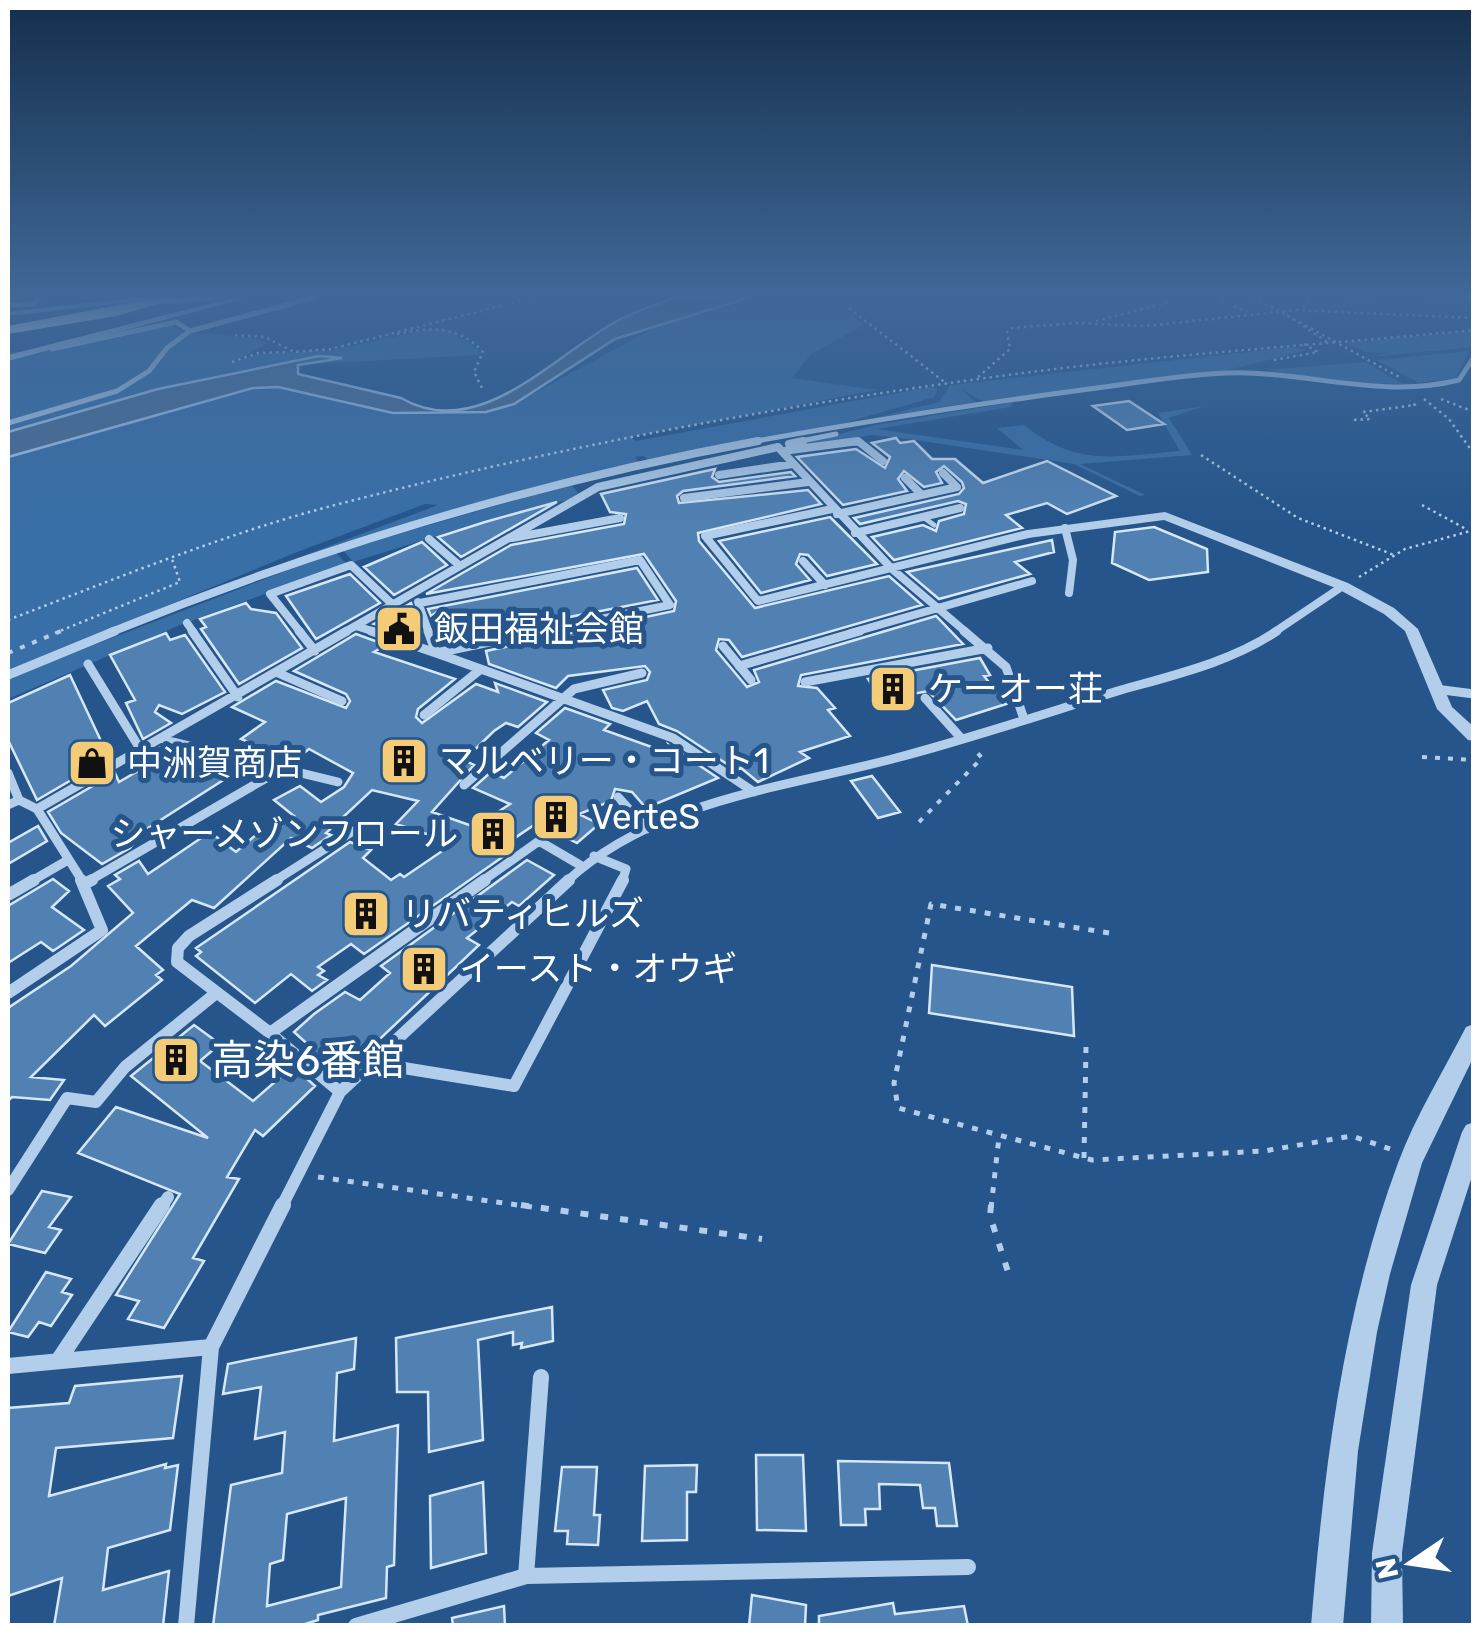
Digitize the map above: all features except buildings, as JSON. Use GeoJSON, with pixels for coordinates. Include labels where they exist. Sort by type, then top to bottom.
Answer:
{"type":"FeatureCollection","features":[{"type":"Feature","properties":{"kind":"street"},"geometry":{"type":"LineString","coordinates":[[8,424],[117,391],[145,373]]}},
{"type":"Feature","properties":{"kind":"street"},"geometry":{"type":"LineString","coordinates":[[8,675],[263,573],[406,526],[658,462],[866,423],[1075,390],[1221,373]]}},
{"type":"Feature","properties":{"kind":"street"},"geometry":{"type":"LineString","coordinates":[[1241,373],[1413,393],[1460,380],[1464,373]]}},
{"type":"Feature","properties":{"kind":"street"},"geometry":{"type":"LineString","coordinates":[[38,809],[598,487],[780,449],[866,423]]}},
{"type":"Feature","properties":{"kind":"street"},"geometry":{"type":"LineString","coordinates":[[780,449],[858,441],[884,461]]}},
{"type":"Feature","properties":{"kind":"street"},"geometry":{"type":"LineString","coordinates":[[780,449],[834,512],[892,569],[1006,667],[1024,719]]}},
{"type":"Feature","properties":{"kind":"street"},"geometry":{"type":"LineString","coordinates":[[719,475],[793,464]]}},
{"type":"Feature","properties":{"kind":"street"},"geometry":{"type":"LineString","coordinates":[[943,473],[957,486],[705,536],[758,601],[1028,534],[1176,518],[1343,586],[1390,611],[1411,629],[1445,709],[1474,736]]}},
{"type":"Feature","properties":{"kind":"street"},"geometry":{"type":"LineString","coordinates":[[905,478],[922,494]]}},
{"type":"Feature","properties":{"kind":"street"},"geometry":{"type":"LineString","coordinates":[[684,498],[808,482]]}},
{"type":"Feature","properties":{"kind":"street"},"geometry":{"type":"LineString","coordinates":[[855,533],[960,508]]}},
{"type":"Feature","properties":{"kind":"street"},"geometry":{"type":"LineString","coordinates":[[501,540],[620,518]]}},
{"type":"Feature","properties":{"kind":"street"},"geometry":{"type":"LineString","coordinates":[[1065,528],[1071,536],[1076,576],[1070,593]]}},
{"type":"Feature","properties":{"kind":"street"},"geometry":{"type":"LineString","coordinates":[[428,539],[460,566]]}},
{"type":"Feature","properties":{"kind":"street"},"geometry":{"type":"LineString","coordinates":[[420,603],[640,560],[670,604],[436,653]]}},
{"type":"Feature","properties":{"kind":"street"},"geometry":{"type":"LineString","coordinates":[[802,560],[825,585]]}},
{"type":"Feature","properties":{"kind":"street"},"geometry":{"type":"LineString","coordinates":[[315,651],[270,594],[352,565],[392,604]]}},
{"type":"Feature","properties":{"kind":"street"},"geometry":{"type":"LineString","coordinates":[[740,666],[1032,581]]}},
{"type":"Feature","properties":{"kind":"street"},"geometry":{"type":"LineString","coordinates":[[186,1626],[210,1347],[340,1092],[580,865],[646,829],[754,792],[964,739],[1209,664],[1271,635],[1343,586]]}},
{"type":"Feature","properties":{"kind":"street"},"geometry":{"type":"LineString","coordinates":[[407,595],[420,603],[436,653]]}},
{"type":"Feature","properties":{"kind":"street"},"geometry":{"type":"LineString","coordinates":[[187,623],[238,697]]}},
{"type":"Feature","properties":{"kind":"street"},"geometry":{"type":"LineString","coordinates":[[356,626],[673,738],[754,792]]}},
{"type":"Feature","properties":{"kind":"street"},"geometry":{"type":"LineString","coordinates":[[723,646],[750,680]]}},
{"type":"Feature","properties":{"kind":"street"},"geometry":{"type":"LineString","coordinates":[[805,682],[988,648]]}},
{"type":"Feature","properties":{"kind":"street"},"geometry":{"type":"LineString","coordinates":[[88,664],[142,752]]}},
{"type":"Feature","properties":{"kind":"street"},"geometry":{"type":"LineString","coordinates":[[424,715],[481,669]]}},
{"type":"Feature","properties":{"kind":"street"},"geometry":{"type":"LineString","coordinates":[[278,673],[342,701]]}},
{"type":"Feature","properties":{"kind":"street"},"geometry":{"type":"LineString","coordinates":[[464,785],[574,688],[642,673]]}},
{"type":"Feature","properties":{"kind":"street"},"geometry":{"type":"LineString","coordinates":[[1435,688],[1474,694]]}},
{"type":"Feature","properties":{"kind":"street"},"geometry":{"type":"LineString","coordinates":[[925,698],[964,739]]}},
{"type":"Feature","properties":{"kind":"street"},"geometry":{"type":"LineString","coordinates":[[164,740],[338,782]]}},
{"type":"Feature","properties":{"kind":"street"},"geometry":{"type":"LineString","coordinates":[[8,773],[19,800],[38,809],[84,884],[102,930],[8,993]]}},
{"type":"Feature","properties":{"kind":"street"},"geometry":{"type":"LineString","coordinates":[[84,884],[268,777]]}},
{"type":"Feature","properties":{"kind":"street"},"geometry":{"type":"LineString","coordinates":[[618,797],[646,829]]}},
{"type":"Feature","properties":{"kind":"street"},"geometry":{"type":"LineString","coordinates":[[8,805],[19,800]]}},
{"type":"Feature","properties":{"kind":"street"},"geometry":{"type":"LineString","coordinates":[[340,1092],[177,962],[182,942],[353,831]]}},
{"type":"Feature","properties":{"kind":"street"},"geometry":{"type":"LineString","coordinates":[[270,1034],[539,841],[580,865]]}},
{"type":"Feature","properties":{"kind":"street"},"geometry":{"type":"LineString","coordinates":[[373,1062],[514,1086],[621,886],[626,869],[594,856]]}},
{"type":"Feature","properties":{"kind":"street"},"geometry":{"type":"LineString","coordinates":[[8,895],[68,860]]}},
{"type":"Feature","properties":{"kind":"street"},"geometry":{"type":"LineString","coordinates":[[8,1190],[67,1098],[96,1102],[125,1066],[216,994]]}},
{"type":"Feature","properties":{"kind":"street"},"geometry":{"type":"LineString","coordinates":[[1328,1626],[1333,1527],[1378,1261],[1411,1159],[1474,1033]]}},
{"type":"Feature","properties":{"kind":"street"},"geometry":{"type":"LineString","coordinates":[[1387,1626],[1387,1554],[1424,1285],[1474,1132]]}},
{"type":"Feature","properties":{"kind":"street"},"geometry":{"type":"LineString","coordinates":[[58,1361],[168,1197]]}},
{"type":"Feature","properties":{"kind":"street"},"geometry":{"type":"LineString","coordinates":[[8,1366],[210,1347]]}},
{"type":"Feature","properties":{"kind":"street"},"geometry":{"type":"LineString","coordinates":[[526,1576],[542,1377]]}},
{"type":"Feature","properties":{"kind":"street"},"geometry":{"type":"LineString","coordinates":[[356,1626],[526,1576],[968,1567]]}},
{"type":"Feature","properties":{"kind":"lane"},"geometry":{"type":"LineString","coordinates":[[924,517],[934,524]]}},
{"type":"Feature","properties":{"kind":"path"},"geometry":{"type":"LineString","coordinates":[[475,373],[482,388]]}},
{"type":"Feature","properties":{"kind":"path"},"geometry":{"type":"LineString","coordinates":[[933,373],[947,384]]}},
{"type":"Feature","properties":{"kind":"path"},"geometry":{"type":"LineString","coordinates":[[975,380],[983,373]]}},
{"type":"Feature","properties":{"kind":"path"},"geometry":{"type":"LineString","coordinates":[[1395,373],[1400,376]]}},
{"type":"Feature","properties":{"kind":"path"},"geometry":{"type":"LineString","coordinates":[[1413,393],[1474,412]]}},
{"type":"Feature","properties":{"kind":"path"},"geometry":{"type":"LineString","coordinates":[[1354,420],[1370,419],[1363,412],[1415,405],[1413,393]]}},
{"type":"Feature","properties":{"kind":"path"},"geometry":{"type":"LineString","coordinates":[[1413,393],[1449,419],[1474,454]]}},
{"type":"Feature","properties":{"kind":"path"},"geometry":{"type":"LineString","coordinates":[[623,440],[631,448]]}},
{"type":"Feature","properties":{"kind":"path"},"geometry":{"type":"LineString","coordinates":[[1201,455],[1298,518],[1394,555]]}},
{"type":"Feature","properties":{"kind":"path"},"geometry":{"type":"LineString","coordinates":[[1422,504],[1471,530]]}},
{"type":"Feature","properties":{"kind":"path"},"geometry":{"type":"LineString","coordinates":[[1343,586],[1394,555],[1471,530]]}},
{"type":"Feature","properties":{"kind":"path"},"geometry":{"type":"LineString","coordinates":[[8,653],[180,582],[172,558]]}},
{"type":"Feature","properties":{"kind":"path"},"geometry":{"type":"LineString","coordinates":[[919,822],[982,758],[964,739]]}},
{"type":"Feature","properties":{"kind":"path"},"geometry":{"type":"LineString","coordinates":[[1422,757],[1474,760]]}},
{"type":"Feature","properties":{"kind":"path"},"geometry":{"type":"LineString","coordinates":[[1108,933],[930,904],[894,1083],[895,1104],[904,1111],[1084,1158],[1264,1152],[1352,1136],[1372,1140]]}},
{"type":"Feature","properties":{"kind":"path"},"geometry":{"type":"LineString","coordinates":[[1084,1158],[1086,1047]]}},
{"type":"Feature","properties":{"kind":"path"},"geometry":{"type":"LineString","coordinates":[[999,1136],[990,1216],[1010,1278]]}},
{"type":"Feature","properties":{"kind":"path"},"geometry":{"type":"LineString","coordinates":[[310,1191],[318,1176],[762,1239]]}},
{"type":"Feature","properties":{"kind":"shaded area"},"geometry":{"type":"Polygon","coordinates":[[[8,373],[248,373],[158,389],[8,432],[8,373]]]}},
{"type":"Feature","properties":{"kind":"shaded area"},"geometry":{"type":"Polygon","coordinates":[[[235,373],[298,373],[401,398],[429,409],[457,410],[484,403],[537,375],[562,373],[514,404],[486,412],[393,413],[278,387],[253,388],[8,457],[8,432],[158,389],[235,373]]]}},
{"type":"Feature","properties":{"kind":"shaded area"},"geometry":{"type":"Polygon","coordinates":[[[571,373],[796,373],[792,378],[877,390],[630,437],[636,441],[930,387],[937,389],[935,397],[844,423],[649,461],[644,456],[635,457],[639,463],[441,513],[295,559],[438,505],[425,504],[297,552],[8,671],[8,457],[253,388],[278,387],[393,413],[486,412],[514,404],[571,373]]]}},
{"type":"Feature","properties":{"kind":"shaded area"},"geometry":{"type":"Polygon","coordinates":[[[1056,373],[1206,373],[983,401],[962,390],[975,402],[874,418],[939,402],[950,385],[1056,373]]]}},
{"type":"Feature","properties":{"kind":"shaded area"},"geometry":{"type":"Polygon","coordinates":[[[1288,373],[1385,373],[1402,383],[1361,383],[1288,373]]]}},
{"type":"Feature","properties":{"kind":"shaded area"},"geometry":{"type":"Polygon","coordinates":[[[1402,373],[1458,373],[1456,377],[1419,382],[1402,373]]]}},
{"type":"Feature","properties":{"kind":"shaded area"},"geometry":{"type":"Polygon","coordinates":[[[1014,402],[1010,407],[877,429],[1023,450],[997,428],[1024,425],[1062,448],[1080,453],[1136,455],[1180,451],[1158,413],[1204,406],[1169,418],[1192,455],[1080,464],[1145,495],[1140,496],[1074,464],[915,440],[873,435],[789,447],[875,425],[1014,402]]]}},
{"type":"Feature","properties":{"kind":"shaded area"},"geometry":{"type":"Polygon","coordinates":[[[571,484],[578,493],[568,500],[487,520],[353,562],[343,550],[571,484]]]}},
{"type":"Feature","properties":{"kind":"shaded area"},"geometry":{"type":"Polygon","coordinates":[[[335,552],[347,564],[180,625],[8,699],[8,678],[335,552]]]}},
{"type":"Feature","properties":{"kind":"place","name":"飯田福祉会館"},"geometry":{"type":"Point","coordinates":[399,629]}},
{"type":"Feature","properties":{"kind":"place","name":"ケーオー荘"},"geometry":{"type":"Point","coordinates":[893,689]}},
{"type":"Feature","properties":{"kind":"place","name":"マルベリー・コート1"},"geometry":{"type":"Point","coordinates":[404,761]}},
{"type":"Feature","properties":{"kind":"place","name":"中洲賀商店"},"geometry":{"type":"Point","coordinates":[92,763]}},
{"type":"Feature","properties":{"kind":"place","name":"VerteS"},"geometry":{"type":"Point","coordinates":[556,817]}},
{"type":"Feature","properties":{"kind":"place","name":"シャーメゾンフロール"},"geometry":{"type":"Point","coordinates":[493,834]}},
{"type":"Feature","properties":{"kind":"place","name":"リバティヒルズ"},"geometry":{"type":"Point","coordinates":[366,914]}},
{"type":"Feature","properties":{"kind":"place","name":"イースト・オウギ"},"geometry":{"type":"Point","coordinates":[424,969]}},
{"type":"Feature","properties":{"kind":"place","name":"高染6番館"},"geometry":{"type":"Point","coordinates":[176,1060]}}]}
